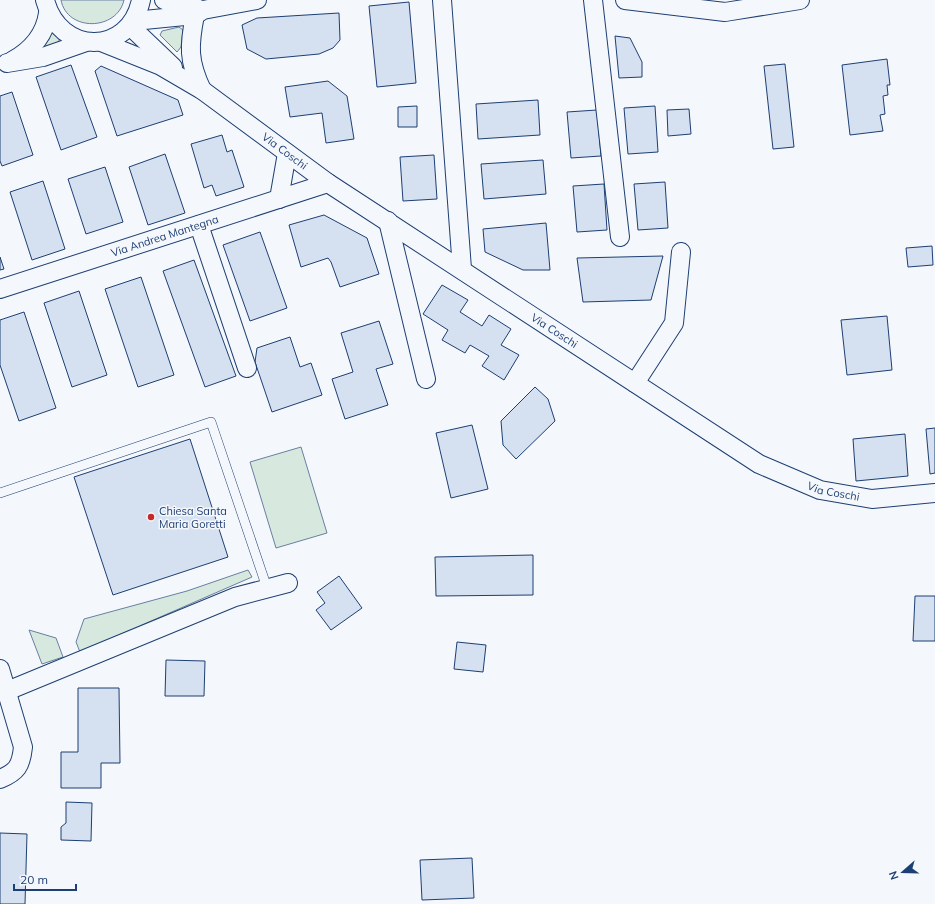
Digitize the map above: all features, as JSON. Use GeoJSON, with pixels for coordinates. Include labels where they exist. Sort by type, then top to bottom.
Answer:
{"type":"FeatureCollection","features":[{"type":"Feature","properties":{"kind":"street"},"geometry":{"type":"LineString","coordinates":[[4,64],[42,57],[93,42],[112,39],[132,24],[142,0]]}},
{"type":"Feature","properties":{"kind":"street"},"geometry":{"type":"LineString","coordinates":[[164,0],[199,12]]}},
{"type":"Feature","properties":{"kind":"street"},"geometry":{"type":"LineString","coordinates":[[132,24],[257,0]]}},
{"type":"Feature","properties":{"kind":"street"},"geometry":{"type":"LineString","coordinates":[[442,0],[462,269]]}},
{"type":"Feature","properties":{"kind":"street"},"geometry":{"type":"LineString","coordinates":[[593,0],[620,237]]}},
{"type":"Feature","properties":{"kind":"street"},"geometry":{"type":"LineString","coordinates":[[625,0],[725,12],[800,0]]}},
{"type":"Feature","properties":{"kind":"street"},"geometry":{"type":"LineString","coordinates":[[4,64],[21,56],[37,42],[47,23],[46,6]]}},
{"type":"Feature","properties":{"kind":"street","name":"Via Coschi"},"geometry":{"type":"LineString","coordinates":[[46,6],[57,27],[70,37],[93,42],[161,66],[197,86]]}},
{"type":"Feature","properties":{"kind":"street"},"geometry":{"type":"LineString","coordinates":[[197,86],[191,59],[191,34],[199,12]]}},
{"type":"Feature","properties":{"kind":"street","name":"Via Coschi"},"geometry":{"type":"LineString","coordinates":[[132,24],[197,86],[328,183],[760,464],[820,490],[872,499],[935,493]]}},
{"type":"Feature","properties":{"kind":"street"},"geometry":{"type":"LineString","coordinates":[[279,199],[287,153]]}},
{"type":"Feature","properties":{"kind":"street","name":"Via Andrea Mantegna"},"geometry":{"type":"LineString","coordinates":[[0,289],[328,183]]}},
{"type":"Feature","properties":{"kind":"street"},"geometry":{"type":"LineString","coordinates":[[388,221],[426,379]]}},
{"type":"Feature","properties":{"kind":"street"},"geometry":{"type":"LineString","coordinates":[[199,225],[247,368]]}},
{"type":"Feature","properties":{"kind":"street"},"geometry":{"type":"LineString","coordinates":[[635,383],[674,323],[681,252]]}},
{"type":"Feature","properties":{"kind":"street"},"geometry":{"type":"LineString","coordinates":[[7,691],[235,597],[288,583]]}},
{"type":"Feature","properties":{"kind":"street"},"geometry":{"type":"LineString","coordinates":[[0,669],[23,747],[22,761],[14,772],[0,779]]}},
{"type":"Feature","properties":{"kind":"lane"},"geometry":{"type":"LineString","coordinates":[[0,493],[211,422],[267,588]]}},
{"type":"Feature","properties":{"kind":"shaded area"},"geometry":{"type":"Polygon","coordinates":[[[61,0],[124,0],[120,10],[112,18],[103,22],[92,24],[72,18],[65,10],[61,0]]]}},
{"type":"Feature","properties":{"kind":"shaded area"},"geometry":{"type":"Polygon","coordinates":[[[179,27],[183,30],[181,47],[177,52],[160,35],[162,31],[179,27]]]}},
{"type":"Feature","properties":{"kind":"shaded area"},"geometry":{"type":"Polygon","coordinates":[[[49,29],[59,39],[59,43],[33,53],[49,29]]]}},
{"type":"Feature","properties":{"kind":"shaded area"},"geometry":{"type":"Polygon","coordinates":[[[301,447],[327,533],[276,548],[250,462],[301,447]]]}},
{"type":"Feature","properties":{"kind":"shaded area"},"geometry":{"type":"Polygon","coordinates":[[[248,570],[252,577],[80,652],[76,642],[84,619],[187,591],[248,570]]]}},
{"type":"Feature","properties":{"kind":"shaded area"},"geometry":{"type":"Polygon","coordinates":[[[29,630],[56,638],[63,657],[42,664],[29,630]]]}},
{"type":"Feature","properties":{"kind":"building"},"geometry":{"type":"Polygon","coordinates":[[[409,2],[416,83],[377,87],[369,6],[409,2]]]}},
{"type":"Feature","properties":{"kind":"building"},"geometry":{"type":"Polygon","coordinates":[[[339,13],[340,40],[333,48],[319,54],[266,59],[247,49],[242,25],[257,18],[339,13]]]}},
{"type":"Feature","properties":{"kind":"building"},"geometry":{"type":"Polygon","coordinates":[[[615,36],[630,38],[642,62],[642,77],[619,78],[615,36]]]}},
{"type":"Feature","properties":{"kind":"building"},"geometry":{"type":"Polygon","coordinates":[[[887,59],[890,85],[887,85],[888,95],[883,96],[885,114],[880,115],[883,131],[850,135],[842,65],[887,59]]]}},
{"type":"Feature","properties":{"kind":"building"},"geometry":{"type":"Polygon","coordinates":[[[785,64],[794,147],[773,149],[764,66],[785,64]]]}},
{"type":"Feature","properties":{"kind":"building"},"geometry":{"type":"Polygon","coordinates":[[[71,65],[97,137],[61,150],[36,77],[71,65]]]}},
{"type":"Feature","properties":{"kind":"building"},"geometry":{"type":"Polygon","coordinates":[[[101,66],[178,100],[183,115],[117,136],[95,71],[101,66]]]}},
{"type":"Feature","properties":{"kind":"building"},"geometry":{"type":"Polygon","coordinates":[[[328,81],[347,96],[354,139],[326,143],[322,113],[290,117],[285,87],[328,81]]]}},
{"type":"Feature","properties":{"kind":"building"},"geometry":{"type":"Polygon","coordinates":[[[12,92],[33,155],[2,166],[0,161],[0,96],[12,92]]]}},
{"type":"Feature","properties":{"kind":"building"},"geometry":{"type":"Polygon","coordinates":[[[538,100],[540,135],[478,139],[476,104],[538,100]]]}},
{"type":"Feature","properties":{"kind":"building"},"geometry":{"type":"Polygon","coordinates":[[[417,106],[417,127],[398,127],[398,107],[417,106]]]}},
{"type":"Feature","properties":{"kind":"building"},"geometry":{"type":"Polygon","coordinates":[[[655,106],[658,152],[628,154],[624,108],[655,106]]]}},
{"type":"Feature","properties":{"kind":"building"},"geometry":{"type":"Polygon","coordinates":[[[689,109],[691,134],[668,136],[667,110],[689,109]]]}},
{"type":"Feature","properties":{"kind":"building"},"geometry":{"type":"Polygon","coordinates":[[[597,110],[601,156],[571,158],[567,112],[597,110]]]}},
{"type":"Feature","properties":{"kind":"building"},"geometry":{"type":"Polygon","coordinates":[[[222,135],[227,152],[232,150],[244,187],[216,196],[212,185],[204,188],[191,144],[222,135]]]}},
{"type":"Feature","properties":{"kind":"building"},"geometry":{"type":"Polygon","coordinates":[[[165,154],[185,213],[148,225],[129,167],[165,154]]]}},
{"type":"Feature","properties":{"kind":"building"},"geometry":{"type":"Polygon","coordinates":[[[434,155],[437,199],[403,201],[400,157],[434,155]]]}},
{"type":"Feature","properties":{"kind":"building"},"geometry":{"type":"Polygon","coordinates":[[[543,160],[546,194],[484,199],[481,164],[543,160]]]}},
{"type":"Feature","properties":{"kind":"building"},"geometry":{"type":"Polygon","coordinates":[[[105,167],[123,222],[86,234],[68,179],[105,167]]]}},
{"type":"Feature","properties":{"kind":"building"},"geometry":{"type":"Polygon","coordinates":[[[43,181],[65,249],[32,260],[10,192],[43,181]]]}},
{"type":"Feature","properties":{"kind":"building"},"geometry":{"type":"Polygon","coordinates":[[[665,182],[668,228],[638,230],[634,184],[665,182]]]}},
{"type":"Feature","properties":{"kind":"building"},"geometry":{"type":"Polygon","coordinates":[[[604,184],[607,230],[577,232],[573,186],[604,184]]]}},
{"type":"Feature","properties":{"kind":"building"},"geometry":{"type":"Polygon","coordinates":[[[324,215],[367,238],[379,274],[340,287],[331,262],[328,258],[301,267],[289,225],[324,215]]]}},
{"type":"Feature","properties":{"kind":"building"},"geometry":{"type":"Polygon","coordinates":[[[546,223],[550,270],[523,270],[485,252],[483,229],[546,223]]]}},
{"type":"Feature","properties":{"kind":"building"},"geometry":{"type":"Polygon","coordinates":[[[260,232],[287,308],[250,321],[223,245],[260,232]]]}},
{"type":"Feature","properties":{"kind":"building"},"geometry":{"type":"Polygon","coordinates":[[[932,246],[933,265],[908,267],[906,248],[932,246]]]}},
{"type":"Feature","properties":{"kind":"building"},"geometry":{"type":"Polygon","coordinates":[[[663,256],[651,300],[583,302],[577,258],[663,256]]]}},
{"type":"Feature","properties":{"kind":"building"},"geometry":{"type":"Polygon","coordinates":[[[0,257],[4,269],[0,270],[0,257]]]}},
{"type":"Feature","properties":{"kind":"building"},"geometry":{"type":"Polygon","coordinates":[[[194,260],[236,376],[205,387],[163,271],[194,260]]]}},
{"type":"Feature","properties":{"kind":"building"},"geometry":{"type":"Polygon","coordinates":[[[141,277],[174,375],[138,387],[105,289],[141,277]]]}},
{"type":"Feature","properties":{"kind":"building"},"geometry":{"type":"Polygon","coordinates":[[[442,285],[468,300],[460,312],[482,326],[489,315],[511,329],[501,345],[519,355],[504,380],[482,366],[489,356],[470,345],[465,353],[442,340],[448,330],[423,314],[442,285]]]}},
{"type":"Feature","properties":{"kind":"building"},"geometry":{"type":"Polygon","coordinates":[[[79,291],[107,375],[72,387],[44,303],[79,291]]]}},
{"type":"Feature","properties":{"kind":"building"},"geometry":{"type":"Polygon","coordinates":[[[24,312],[56,408],[19,421],[0,365],[0,320],[24,312]]]}},
{"type":"Feature","properties":{"kind":"building"},"geometry":{"type":"Polygon","coordinates":[[[887,316],[892,370],[847,375],[841,320],[887,316]]]}},
{"type":"Feature","properties":{"kind":"building"},"geometry":{"type":"Polygon","coordinates":[[[379,321],[393,364],[376,369],[388,405],[345,419],[332,379],[353,372],[341,333],[379,321]]]}},
{"type":"Feature","properties":{"kind":"building"},"geometry":{"type":"Polygon","coordinates":[[[290,337],[300,367],[311,363],[322,395],[272,412],[255,362],[257,348],[290,337]]]}},
{"type":"Feature","properties":{"kind":"building"},"geometry":{"type":"Polygon","coordinates":[[[535,387],[548,399],[555,421],[516,459],[503,445],[501,421],[535,387]]]}},
{"type":"Feature","properties":{"kind":"building"},"geometry":{"type":"Polygon","coordinates":[[[472,425],[488,489],[451,498],[436,433],[472,425]]]}},
{"type":"Feature","properties":{"kind":"building"},"geometry":{"type":"Polygon","coordinates":[[[935,428],[935,473],[930,474],[926,429],[935,428]]]}},
{"type":"Feature","properties":{"kind":"building"},"geometry":{"type":"Polygon","coordinates":[[[905,434],[908,476],[856,481],[853,439],[905,434]]]}},
{"type":"Feature","properties":{"kind":"building","name":"Chiesa Santa Maria Goretti"},"geometry":{"type":"Polygon","coordinates":[[[190,439],[228,557],[113,595],[74,477],[190,439]]]}},
{"type":"Feature","properties":{"kind":"building"},"geometry":{"type":"Polygon","coordinates":[[[533,555],[533,595],[436,596],[435,557],[533,555]]]}},
{"type":"Feature","properties":{"kind":"building"},"geometry":{"type":"Polygon","coordinates":[[[339,576],[362,608],[331,630],[316,610],[325,603],[317,592],[339,576]]]}},
{"type":"Feature","properties":{"kind":"building"},"geometry":{"type":"Polygon","coordinates":[[[915,596],[935,596],[935,641],[913,641],[915,596]]]}},
{"type":"Feature","properties":{"kind":"building"},"geometry":{"type":"Polygon","coordinates":[[[457,642],[486,645],[483,672],[454,669],[457,642]]]}},
{"type":"Feature","properties":{"kind":"building"},"geometry":{"type":"Polygon","coordinates":[[[166,660],[205,661],[204,696],[165,696],[166,660]]]}},
{"type":"Feature","properties":{"kind":"building"},"geometry":{"type":"Polygon","coordinates":[[[78,688],[119,688],[120,763],[101,763],[101,788],[61,788],[61,752],[78,752],[78,688]]]}},
{"type":"Feature","properties":{"kind":"building"},"geometry":{"type":"Polygon","coordinates":[[[66,802],[92,803],[91,841],[61,840],[61,827],[66,823],[66,802]]]}},
{"type":"Feature","properties":{"kind":"building"},"geometry":{"type":"Polygon","coordinates":[[[0,833],[27,834],[25,904],[0,904],[0,833]]]}},
{"type":"Feature","properties":{"kind":"building"},"geometry":{"type":"Polygon","coordinates":[[[472,858],[474,898],[422,900],[420,860],[472,858]]]}},
{"type":"Feature","properties":{"kind":"place","name":"Chiesa Santa Maria Goretti"},"geometry":{"type":"Point","coordinates":[151,517]}}]}
